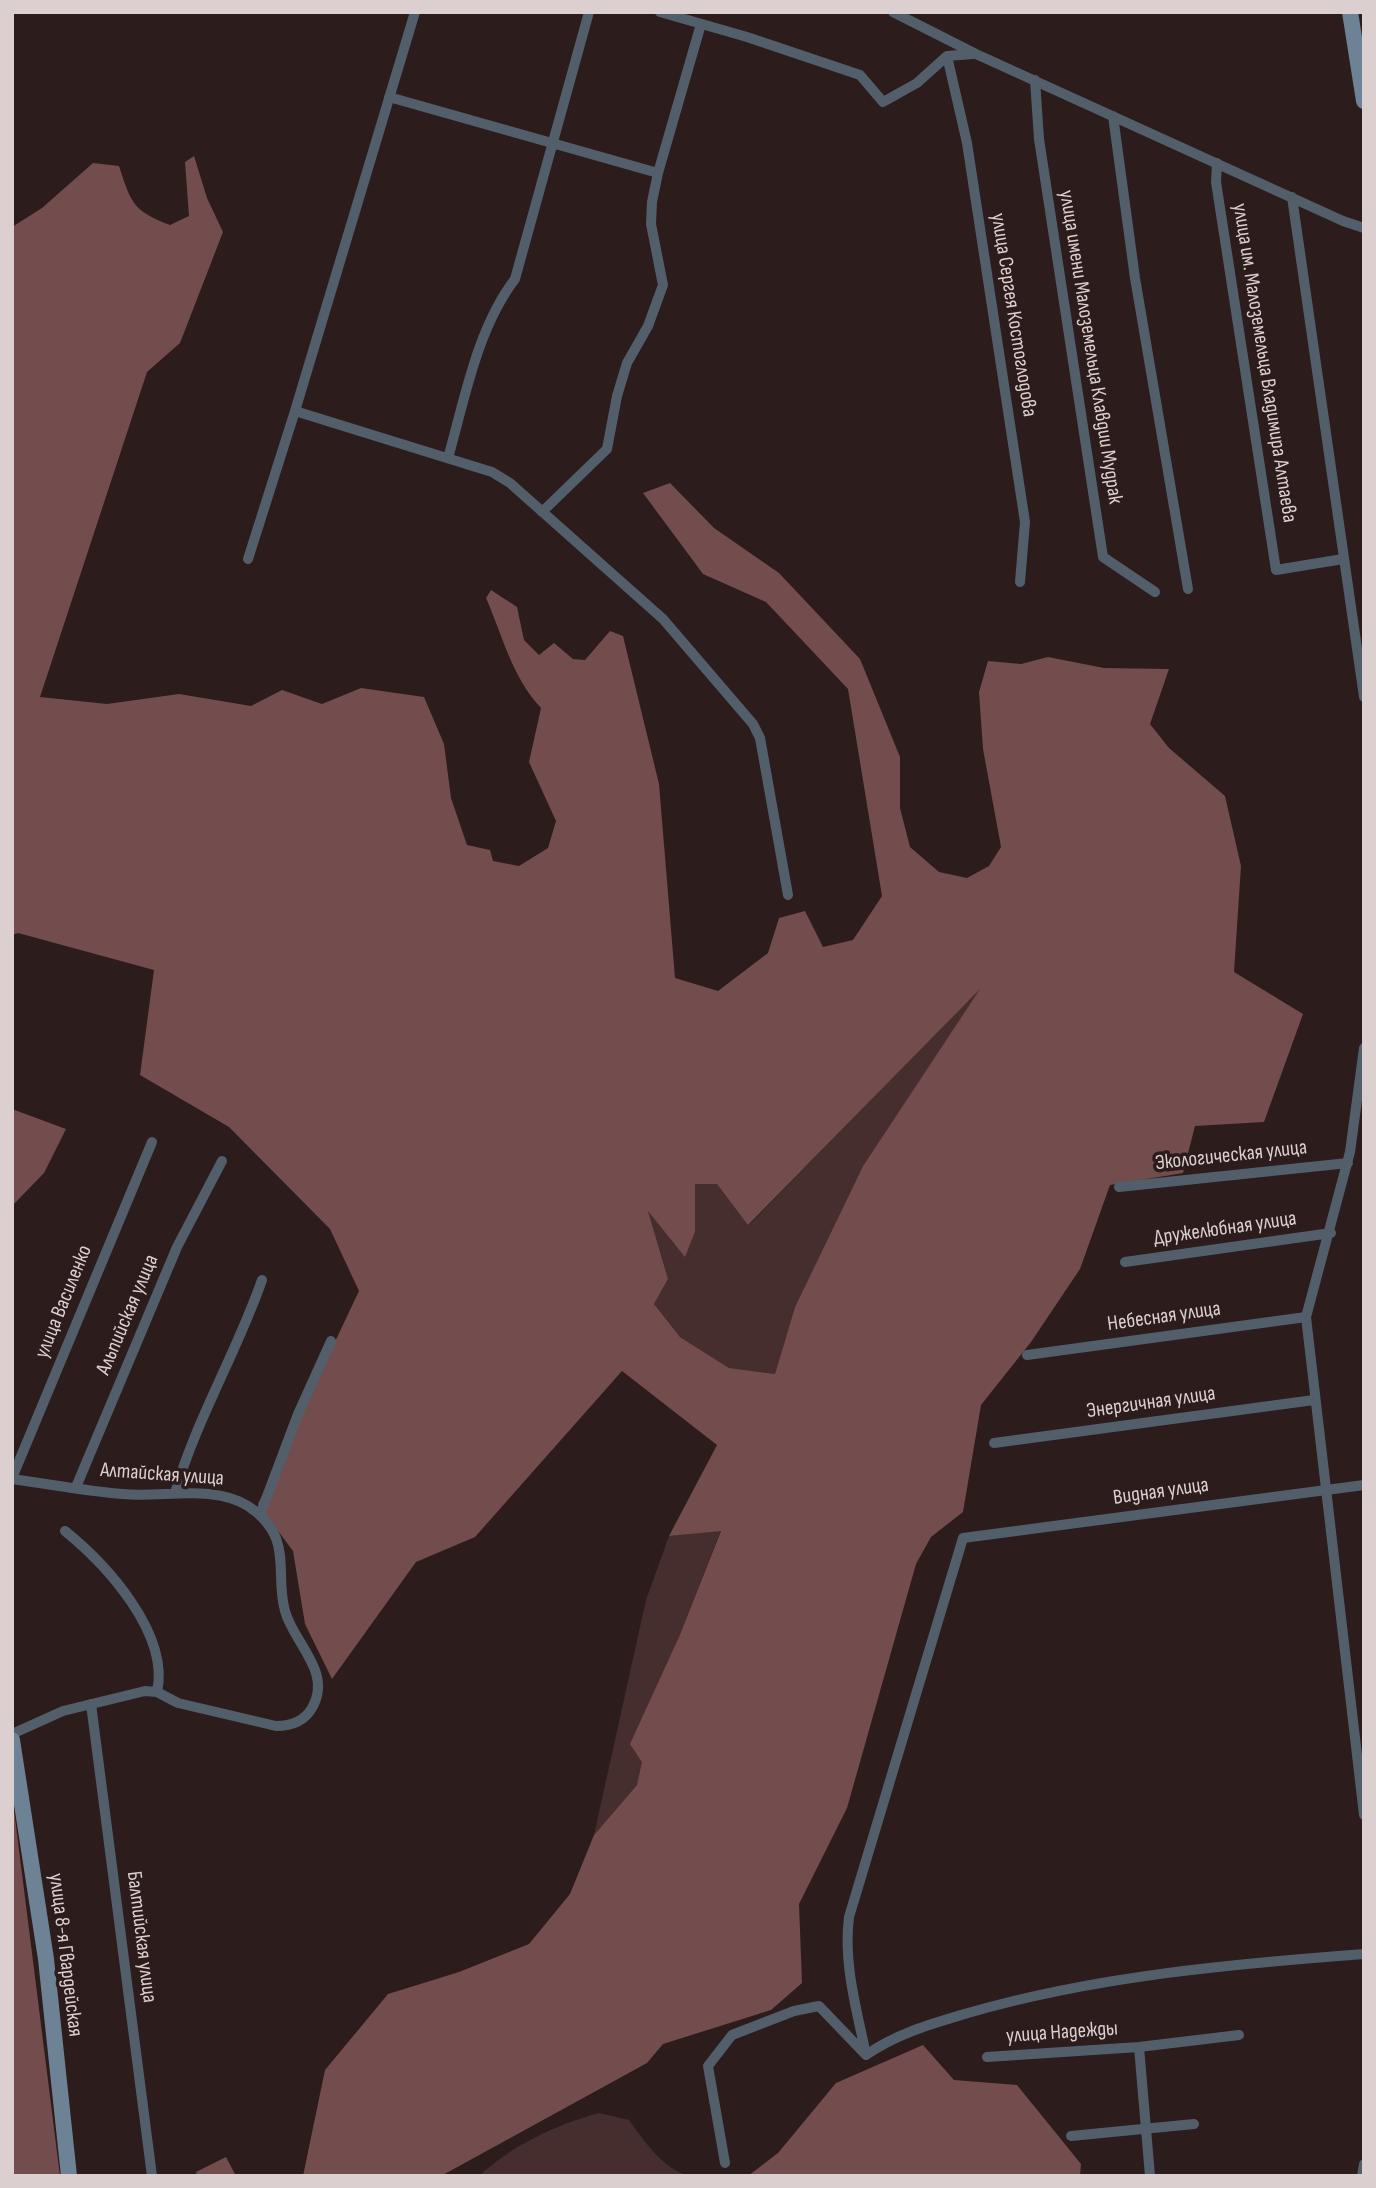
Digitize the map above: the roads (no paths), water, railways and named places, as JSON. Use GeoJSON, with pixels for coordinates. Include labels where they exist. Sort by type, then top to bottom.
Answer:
{"type":"FeatureCollection","features":[{"type":"Feature","properties":{"kind":"street"},"geometry":{"type":"LineString","coordinates":[[248,559],[415,12]]}},
{"type":"Feature","properties":{"kind":"street"},"geometry":{"type":"LineString","coordinates":[[448,458],[487,330],[503,295],[515,279],[589,12]]}},
{"type":"Feature","properties":{"kind":"street"},"geometry":{"type":"LineString","coordinates":[[660,12],[860,75],[883,102],[917,83],[947,56],[976,54]]}},
{"type":"Feature","properties":{"kind":"street"},"geometry":{"type":"LineString","coordinates":[[893,12],[976,54],[1343,221],[1364,228]]}},
{"type":"Feature","properties":{"kind":"street"},"geometry":{"type":"LineString","coordinates":[[1350,12],[1364,101]]}},
{"type":"Feature","properties":{"kind":"street"},"geometry":{"type":"LineString","coordinates":[[542,512],[607,449],[617,396],[627,363],[648,326],[663,285],[652,224],[657,173],[701,24]]}},
{"type":"Feature","properties":{"kind":"street","name":"улица Сергея Костоглодова"},"geometry":{"type":"LineString","coordinates":[[947,56],[967,143],[1025,522],[1020,582]]}},
{"type":"Feature","properties":{"kind":"street","name":"улица имени Малоземельца Клавдии Мудрак"},"geometry":{"type":"LineString","coordinates":[[1035,80],[1039,139],[1103,557],[1155,592]]}},
{"type":"Feature","properties":{"kind":"street"},"geometry":{"type":"LineString","coordinates":[[389,97],[657,173]]}},
{"type":"Feature","properties":{"kind":"street"},"geometry":{"type":"LineString","coordinates":[[1113,116],[1135,278],[1188,589]]}},
{"type":"Feature","properties":{"kind":"street","name":"улица им. Малоземельца Владимира Алтаева"},"geometry":{"type":"LineString","coordinates":[[1217,163],[1216,182],[1276,570],[1343,559]]}},
{"type":"Feature","properties":{"kind":"street"},"geometry":{"type":"LineString","coordinates":[[1292,197],[1364,698]]}},
{"type":"Feature","properties":{"kind":"street"},"geometry":{"type":"LineString","coordinates":[[295,411],[492,472],[510,484],[663,619],[753,724],[760,738],[788,895]]}},
{"type":"Feature","properties":{"kind":"street"},"geometry":{"type":"LineString","coordinates":[[1364,1048],[1348,1163],[1331,1233],[1310,1292],[1306,1317],[1364,1815]]}},
{"type":"Feature","properties":{"kind":"street","name":"улица Василенко"},"geometry":{"type":"LineString","coordinates":[[12,1478],[152,1142]]}},
{"type":"Feature","properties":{"kind":"street","name":"Альпийская улица"},"geometry":{"type":"LineString","coordinates":[[76,1487],[177,1247],[222,1161]]}},
{"type":"Feature","properties":{"kind":"street","name":"Экологическая улица"},"geometry":{"type":"LineString","coordinates":[[1119,1188],[1348,1163]]}},
{"type":"Feature","properties":{"kind":"street","name":"Дружелюбная улица"},"geometry":{"type":"LineString","coordinates":[[1125,1262],[1331,1233]]}},
{"type":"Feature","properties":{"kind":"street"},"geometry":{"type":"LineString","coordinates":[[175,1493],[185,1461],[244,1330],[262,1280]]}},
{"type":"Feature","properties":{"kind":"street","name":"Небесная улица"},"geometry":{"type":"LineString","coordinates":[[1027,1355],[1306,1317]]}},
{"type":"Feature","properties":{"kind":"street"},"geometry":{"type":"LineString","coordinates":[[12,1734],[49,1716],[132,1693],[157,1692],[178,1703],[276,1726],[290,1726],[310,1712],[317,1698],[316,1670],[285,1613],[282,1554],[260,1515],[298,1414],[331,1341]]}},
{"type":"Feature","properties":{"kind":"street","name":"Энергичная улица"},"geometry":{"type":"LineString","coordinates":[[994,1443],[1314,1400]]}},
{"type":"Feature","properties":{"kind":"street","name":"Алтайская улица"},"geometry":{"type":"LineString","coordinates":[[12,1478],[130,1495],[175,1493],[233,1499],[260,1515]]}},
{"type":"Feature","properties":{"kind":"street","name":"Видная улица"},"geometry":{"type":"LineString","coordinates":[[866,2055],[849,1969],[846,1938],[849,1917],[963,1538],[1364,1485]]}},
{"type":"Feature","properties":{"kind":"street"},"geometry":{"type":"LineString","coordinates":[[65,1531],[90,1551],[127,1597],[159,1661],[161,1673],[157,1692]]}},
{"type":"Feature","properties":{"kind":"street","name":"Балтийская улица"},"geometry":{"type":"LineString","coordinates":[[91,1704],[152,2176]]}},
{"type":"Feature","properties":{"kind":"street","name":"улица 8-я Гвардейская"},"geometry":{"type":"LineString","coordinates":[[12,1741],[46,1959],[69,2176]]}},
{"type":"Feature","properties":{"kind":"street"},"geometry":{"type":"LineString","coordinates":[[725,2163],[708,2066],[732,2035],[794,2011],[819,2006],[866,2055],[904,2032],[1030,1995],[1134,1978],[1364,1954]]}},
{"type":"Feature","properties":{"kind":"street","name":"улица Надежды"},"geometry":{"type":"LineString","coordinates":[[987,2057],[1139,2047],[1239,2035]]}},
{"type":"Feature","properties":{"kind":"street","name":"улица Надежды"},"geometry":{"type":"LineString","coordinates":[[1139,2047],[1150,2176]]}},
{"type":"Feature","properties":{"kind":"street"},"geometry":{"type":"LineString","coordinates":[[1071,2136],[1194,2124]]}},
{"type":"Feature","properties":{"kind":"street"},"geometry":{"type":"LineString","coordinates":[[1362,2176],[1364,2164]]}}]}
